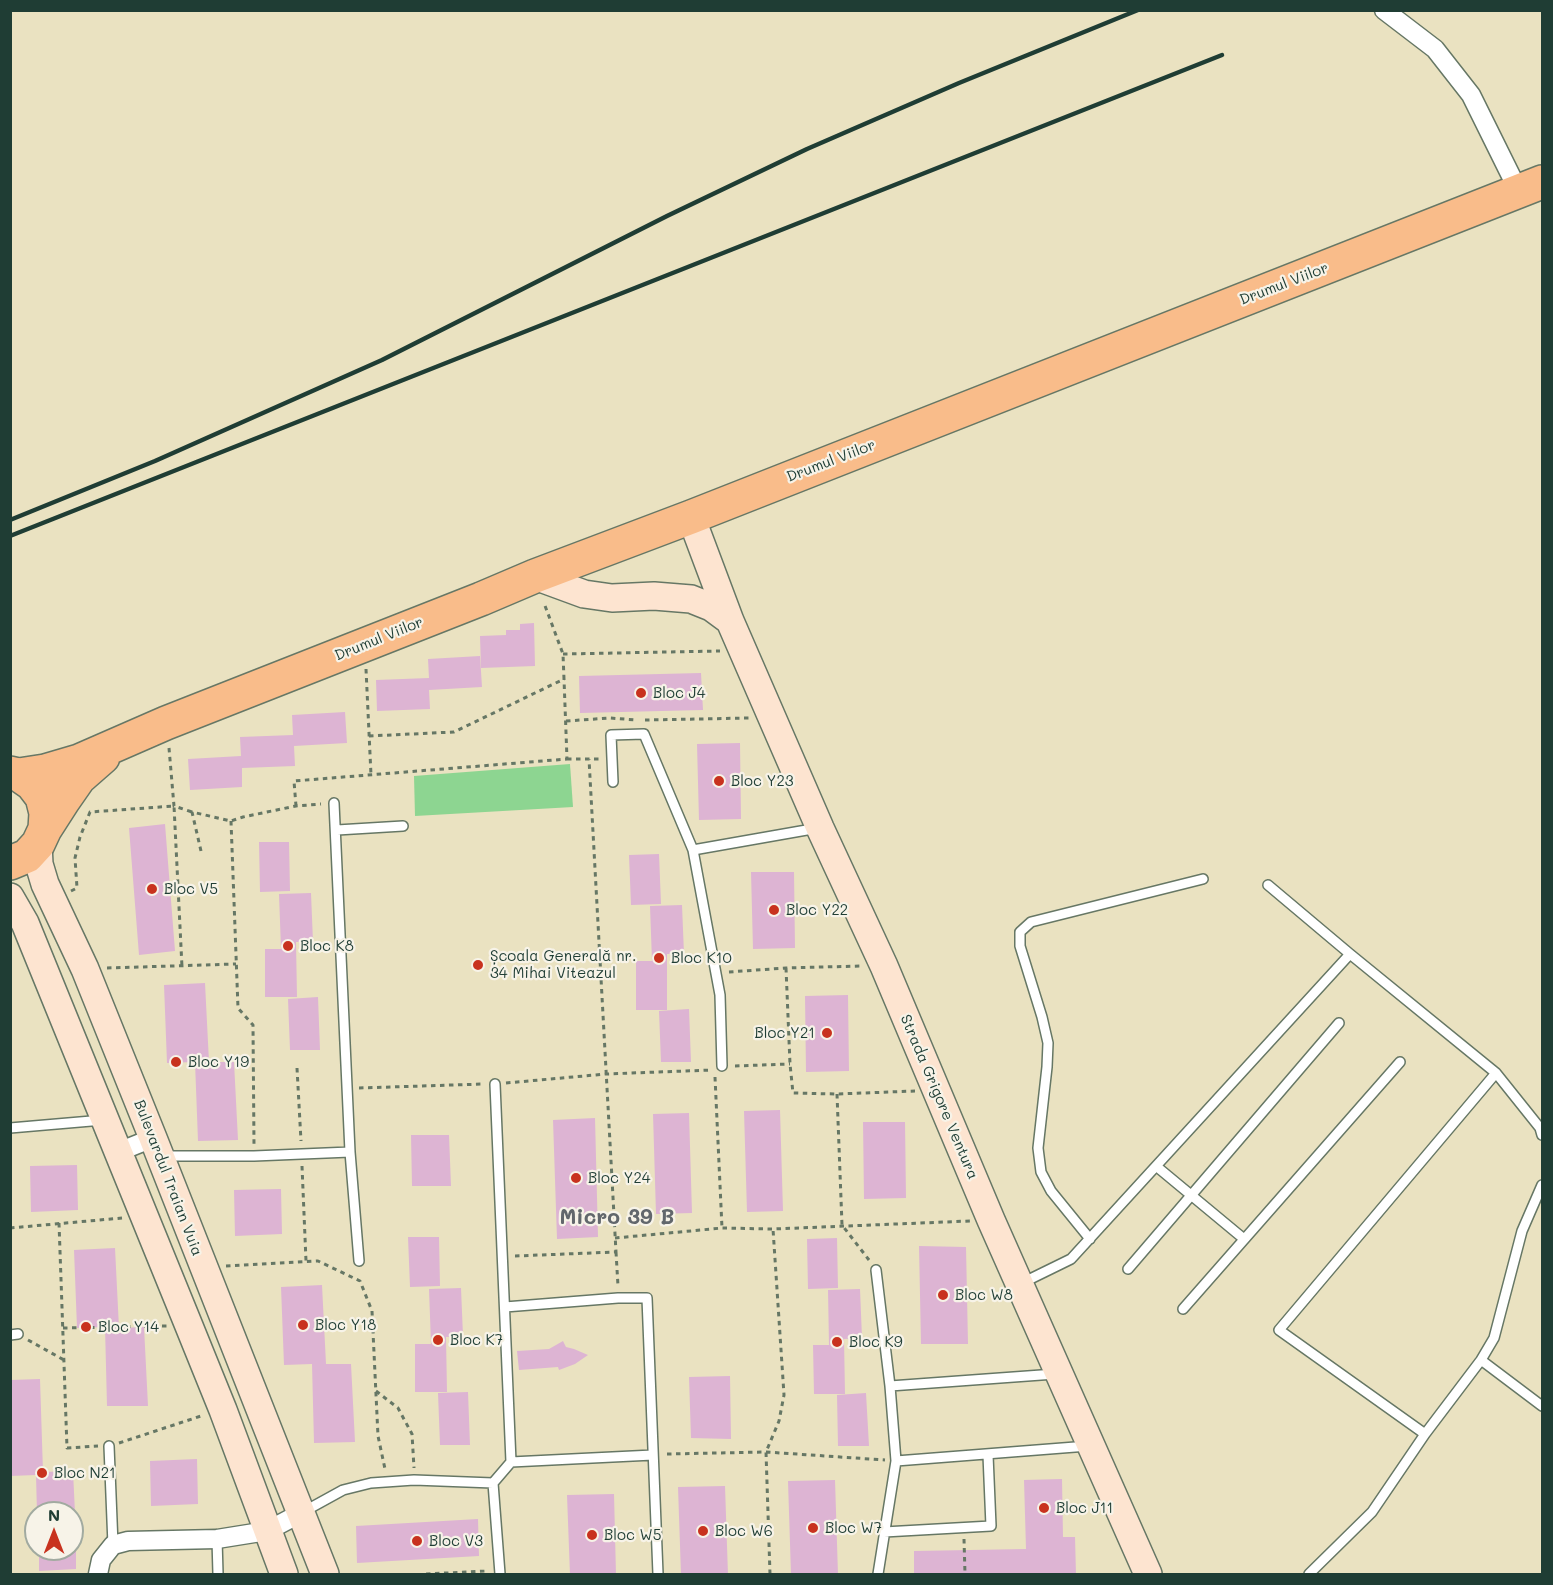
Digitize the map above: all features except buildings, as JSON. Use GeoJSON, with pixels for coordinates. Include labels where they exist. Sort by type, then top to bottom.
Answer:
{"type":"FeatureCollection","features":[{"type":"Feature","properties":{"kind":"highway","name":"Drumul Viilor"},"geometry":{"type":"LineString","coordinates":[[15,774],[62,767],[166,723],[535,576],[1531,187]]}},
{"type":"Feature","properties":{"kind":"highway","name":"Drumul Viilor"},"geometry":{"type":"LineString","coordinates":[[42,837],[79,778],[121,743]]}},
{"type":"Feature","properties":{"kind":"highway"},"geometry":{"type":"LineString","coordinates":[[10,863],[27,856],[42,837],[46,813],[42,797],[32,784],[15,774]]}},
{"type":"Feature","properties":{"kind":"main road","name":"Strada Grigore Ventura"},"geometry":{"type":"LineString","coordinates":[[691,517],[730,621],[820,828],[884,966],[991,1220],[1148,1575]]}},
{"type":"Feature","properties":{"kind":"main road"},"geometry":{"type":"LineString","coordinates":[[535,576],[584,594],[612,598],[654,596],[691,599],[711,607],[730,621]]}},
{"type":"Feature","properties":{"kind":"main road","name":"Bulevardul Traian Vuia"},"geometry":{"type":"LineString","coordinates":[[42,837],[39,864],[45,884],[85,969],[325,1575]]}},
{"type":"Feature","properties":{"kind":"main road"},"geometry":{"type":"LineString","coordinates":[[10,897],[25,923],[223,1410],[284,1575]]}},
{"type":"Feature","properties":{"kind":"street"},"geometry":{"type":"LineString","coordinates":[[1384,10],[1435,49],[1471,95],[1531,187]]}},
{"type":"Feature","properties":{"kind":"street"},"geometry":{"type":"LineString","coordinates":[[118,1152],[157,1147]]}},
{"type":"Feature","properties":{"kind":"street"},"geometry":{"type":"LineString","coordinates":[[98,1575],[101,1560],[112,1545],[128,1541],[217,1539],[267,1531],[301,1513]]}},
{"type":"Feature","properties":{"kind":"lane"},"geometry":{"type":"LineString","coordinates":[[613,782],[611,735],[644,734],[693,850],[720,995],[722,1066]]}},
{"type":"Feature","properties":{"kind":"lane"},"geometry":{"type":"LineString","coordinates":[[334,803],[350,1152],[359,1261]]}},
{"type":"Feature","properties":{"kind":"lane"},"geometry":{"type":"LineString","coordinates":[[337,831],[404,826]]}},
{"type":"Feature","properties":{"kind":"lane"},"geometry":{"type":"LineString","coordinates":[[693,850],[820,828]]}},
{"type":"Feature","properties":{"kind":"lane"},"geometry":{"type":"LineString","coordinates":[[1090,1239],[1051,1191],[1041,1172],[1038,1148],[1048,1043],[1020,946],[1020,932],[1030,922],[1203,879]]}},
{"type":"Feature","properties":{"kind":"lane"},"geometry":{"type":"LineString","coordinates":[[1268,885],[1496,1073],[1540,1128],[1542,1135]]}},
{"type":"Feature","properties":{"kind":"lane"},"geometry":{"type":"LineString","coordinates":[[1020,1285],[1071,1259],[1350,954]]}},
{"type":"Feature","properties":{"kind":"lane"},"geometry":{"type":"LineString","coordinates":[[1128,1269],[1340,1023]]}},
{"type":"Feature","properties":{"kind":"lane"},"geometry":{"type":"LineString","coordinates":[[1184,1309],[1400,1062]]}},
{"type":"Feature","properties":{"kind":"lane"},"geometry":{"type":"LineString","coordinates":[[1425,1434],[1279,1330],[1496,1073]]}},
{"type":"Feature","properties":{"kind":"lane"},"geometry":{"type":"LineString","coordinates":[[495,1084],[510,1462],[493,1483],[500,1572]]}},
{"type":"Feature","properties":{"kind":"lane"},"geometry":{"type":"LineString","coordinates":[[10,1128],[105,1119]]}},
{"type":"Feature","properties":{"kind":"lane"},"geometry":{"type":"LineString","coordinates":[[157,1147],[255,1156],[350,1152]]}},
{"type":"Feature","properties":{"kind":"lane"},"geometry":{"type":"LineString","coordinates":[[1156,1166],[1244,1239]]}},
{"type":"Feature","properties":{"kind":"lane"},"geometry":{"type":"LineString","coordinates":[[1309,1575],[1372,1512],[1425,1434],[1481,1360],[1494,1338],[1522,1231],[1542,1185]]}},
{"type":"Feature","properties":{"kind":"lane"},"geometry":{"type":"LineString","coordinates":[[876,1270],[890,1386],[896,1461],[878,1575]]}},
{"type":"Feature","properties":{"kind":"lane"},"geometry":{"type":"LineString","coordinates":[[505,1307],[618,1298],[647,1298],[658,1575]]}},
{"type":"Feature","properties":{"kind":"lane"},"geometry":{"type":"LineString","coordinates":[[1481,1360],[1542,1406]]}},
{"type":"Feature","properties":{"kind":"lane"},"geometry":{"type":"LineString","coordinates":[[890,1386],[1059,1373]]}},
{"type":"Feature","properties":{"kind":"lane"},"geometry":{"type":"LineString","coordinates":[[109,1446],[112,1545]]}},
{"type":"Feature","properties":{"kind":"lane"},"geometry":{"type":"LineString","coordinates":[[896,1461],[1090,1446]]}},
{"type":"Feature","properties":{"kind":"lane"},"geometry":{"type":"LineString","coordinates":[[510,1462],[653,1455]]}},
{"type":"Feature","properties":{"kind":"lane"},"geometry":{"type":"LineString","coordinates":[[884,1532],[991,1526],[988,1455]]}},
{"type":"Feature","properties":{"kind":"lane"},"geometry":{"type":"LineString","coordinates":[[301,1513],[342,1490],[371,1483],[414,1480],[493,1483]]}},
{"type":"Feature","properties":{"kind":"lane"},"geometry":{"type":"LineString","coordinates":[[217,1539],[218,1575]]}},
{"type":"Feature","properties":{"kind":"path"},"geometry":{"type":"LineString","coordinates":[[535,576],[563,654],[567,759]]}},
{"type":"Feature","properties":{"kind":"path"},"geometry":{"type":"LineString","coordinates":[[365,645],[370,775]]}},
{"type":"Feature","properties":{"kind":"path"},"geometry":{"type":"LineString","coordinates":[[563,654],[744,651]]}},
{"type":"Feature","properties":{"kind":"path"},"geometry":{"type":"LineString","coordinates":[[369,736],[454,732],[564,679]]}},
{"type":"Feature","properties":{"kind":"path"},"geometry":{"type":"LineString","coordinates":[[566,721],[610,718],[643,720],[773,718]]}},
{"type":"Feature","properties":{"kind":"path"},"geometry":{"type":"LineString","coordinates":[[166,723],[174,806],[182,967]]}},
{"type":"Feature","properties":{"kind":"path"},"geometry":{"type":"LineString","coordinates":[[296,806],[294,782],[567,759],[612,758]]}},
{"type":"Feature","properties":{"kind":"path"},"geometry":{"type":"LineString","coordinates":[[589,759],[618,1298]]}},
{"type":"Feature","properties":{"kind":"path"},"geometry":{"type":"LineString","coordinates":[[53,903],[77,888],[75,858],[90,812],[174,806],[231,821],[296,806],[334,803]]}},
{"type":"Feature","properties":{"kind":"path"},"geometry":{"type":"LineString","coordinates":[[192,812],[201,851]]}},
{"type":"Feature","properties":{"kind":"path"},"geometry":{"type":"LineString","coordinates":[[231,821],[238,1008],[253,1025],[255,1156]]}},
{"type":"Feature","properties":{"kind":"path"},"geometry":{"type":"LineString","coordinates":[[85,969],[236,964]]}},
{"type":"Feature","properties":{"kind":"path"},"geometry":{"type":"LineString","coordinates":[[715,973],[786,968],[884,966]]}},
{"type":"Feature","properties":{"kind":"path"},"geometry":{"type":"LineString","coordinates":[[786,968],[793,1093],[837,1094],[936,1090]]}},
{"type":"Feature","properties":{"kind":"path"},"geometry":{"type":"LineString","coordinates":[[722,1066],[790,1064]]}},
{"type":"Feature","properties":{"kind":"path"},"geometry":{"type":"LineString","coordinates":[[348,1089],[495,1084],[606,1074],[714,1070],[722,1228]]}},
{"type":"Feature","properties":{"kind":"path"},"geometry":{"type":"LineString","coordinates":[[837,1094],[843,1225],[876,1270]]}},
{"type":"Feature","properties":{"kind":"path"},"geometry":{"type":"LineString","coordinates":[[10,1228],[144,1216]]}},
{"type":"Feature","properties":{"kind":"path"},"geometry":{"type":"LineString","coordinates":[[615,1238],[722,1228],[773,1229],[991,1220]]}},
{"type":"Feature","properties":{"kind":"path"},"geometry":{"type":"LineString","coordinates":[[59,1223],[67,1448],[109,1446],[223,1410]]}},
{"type":"Feature","properties":{"kind":"path"},"geometry":{"type":"LineString","coordinates":[[770,1575],[765,1452],[779,1421],[784,1395],[773,1229]]}},
{"type":"Feature","properties":{"kind":"path"},"geometry":{"type":"LineString","coordinates":[[502,1256],[616,1252]]}},
{"type":"Feature","properties":{"kind":"path"},"geometry":{"type":"LineString","coordinates":[[204,1268],[318,1262],[360,1281],[372,1311],[378,1436],[388,1481]]}},
{"type":"Feature","properties":{"kind":"path"},"geometry":{"type":"LineString","coordinates":[[63,1328],[189,1326]]}},
{"type":"Feature","properties":{"kind":"path"},"geometry":{"type":"LineString","coordinates":[[14,1335],[64,1360]]}},
{"type":"Feature","properties":{"kind":"path"},"geometry":{"type":"LineString","coordinates":[[376,1391],[398,1408],[412,1434],[414,1480]]}},
{"type":"Feature","properties":{"kind":"path"},"geometry":{"type":"LineString","coordinates":[[653,1455],[765,1452],[896,1461]]}},
{"type":"Feature","properties":{"kind":"path"},"geometry":{"type":"LineString","coordinates":[[964,1528],[965,1575]]}},
{"type":"Feature","properties":{"kind":"path"},"geometry":{"type":"LineString","coordinates":[[426,1575],[500,1572]]}},
{"type":"Feature","properties":{"kind":"green space"},"geometry":{"type":"Polygon","coordinates":[[[570,764],[573,807],[415,816],[414,776],[570,764]]]}},
{"type":"Feature","properties":{"kind":"railway"},"geometry":{"type":"LineString","coordinates":[[10,520],[155,461],[382,360],[667,216],[807,149],[959,83],[1138,10]]}},
{"type":"Feature","properties":{"kind":"railway"},"geometry":{"type":"LineString","coordinates":[[10,536],[1222,55]]}},
{"type":"Feature","properties":{"kind":"place","name":"Bloc J4"},"geometry":{"type":"Point","coordinates":[641,693]}},
{"type":"Feature","properties":{"kind":"place","name":"Bloc Y23"},"geometry":{"type":"Point","coordinates":[719,781]}},
{"type":"Feature","properties":{"kind":"place","name":"Bloc V5"},"geometry":{"type":"Point","coordinates":[152,889]}},
{"type":"Feature","properties":{"kind":"place","name":"Bloc Y22"},"geometry":{"type":"Point","coordinates":[774,910]}},
{"type":"Feature","properties":{"kind":"place","name":"Bloc K8"},"geometry":{"type":"Point","coordinates":[288,946]}},
{"type":"Feature","properties":{"kind":"place","name":"Bloc K10"},"geometry":{"type":"Point","coordinates":[659,958]}},
{"type":"Feature","properties":{"kind":"place","name":"Școala Generală nr. 34 Mihai Viteazul"},"geometry":{"type":"Point","coordinates":[478,965]}},
{"type":"Feature","properties":{"kind":"place","name":"Bloc Y21"},"geometry":{"type":"Point","coordinates":[827,1033]}},
{"type":"Feature","properties":{"kind":"place","name":"Bloc Y19"},"geometry":{"type":"Point","coordinates":[176,1062]}},
{"type":"Feature","properties":{"kind":"place","name":"Bloc Y24"},"geometry":{"type":"Point","coordinates":[576,1178]}},
{"type":"Feature","properties":{"kind":"place","name":"Bloc W8"},"geometry":{"type":"Point","coordinates":[943,1295]}},
{"type":"Feature","properties":{"kind":"place","name":"Bloc Y18"},"geometry":{"type":"Point","coordinates":[303,1325]}},
{"type":"Feature","properties":{"kind":"place","name":"Bloc Y14"},"geometry":{"type":"Point","coordinates":[86,1327]}},
{"type":"Feature","properties":{"kind":"place","name":"Bloc K7"},"geometry":{"type":"Point","coordinates":[438,1340]}},
{"type":"Feature","properties":{"kind":"place","name":"Bloc K9"},"geometry":{"type":"Point","coordinates":[837,1342]}},
{"type":"Feature","properties":{"kind":"place","name":"Bloc N21"},"geometry":{"type":"Point","coordinates":[42,1473]}},
{"type":"Feature","properties":{"kind":"place","name":"Bloc J11"},"geometry":{"type":"Point","coordinates":[1044,1508]}},
{"type":"Feature","properties":{"kind":"place","name":"Bloc W7"},"geometry":{"type":"Point","coordinates":[813,1528]}},
{"type":"Feature","properties":{"kind":"place","name":"Bloc W6"},"geometry":{"type":"Point","coordinates":[703,1531]}},
{"type":"Feature","properties":{"kind":"place","name":"Bloc W5"},"geometry":{"type":"Point","coordinates":[592,1535]}},
{"type":"Feature","properties":{"kind":"place","name":"Bloc V3"},"geometry":{"type":"Point","coordinates":[417,1541]}},
{"type":"Feature","properties":{"kind":"district","name":"Micro 39 B"},"geometry":{"type":"Point","coordinates":[617,1218]}}]}
